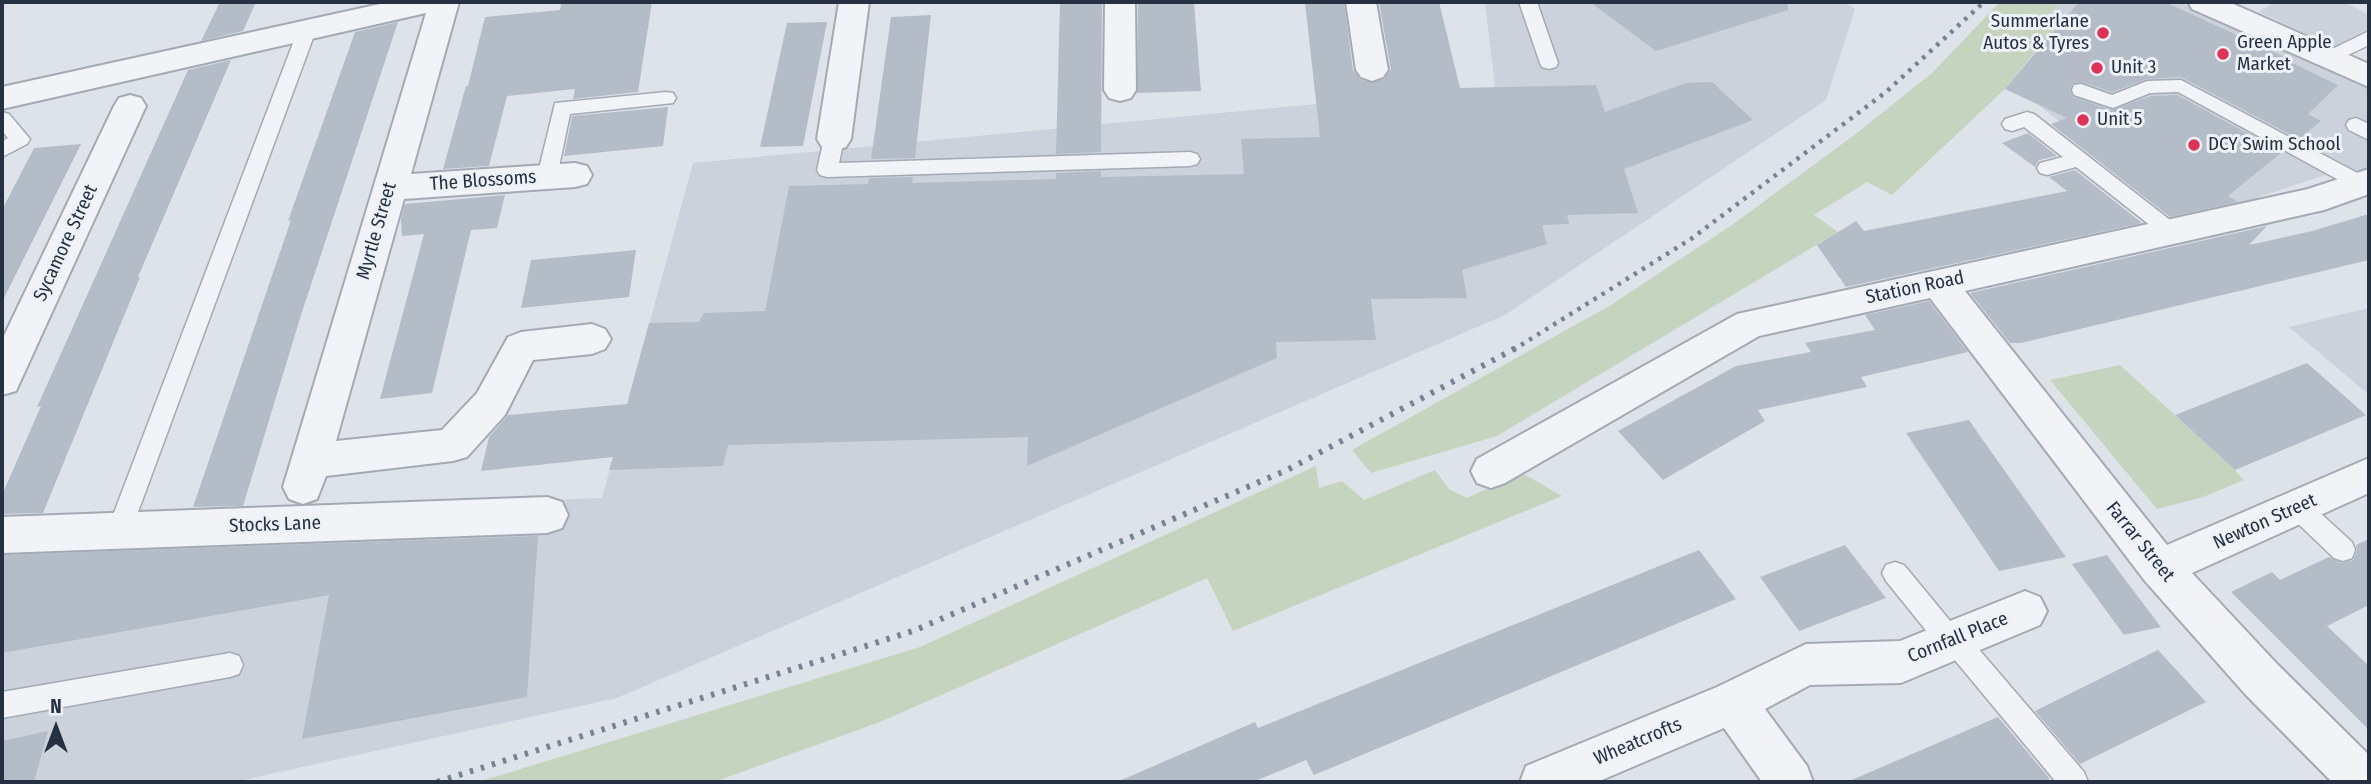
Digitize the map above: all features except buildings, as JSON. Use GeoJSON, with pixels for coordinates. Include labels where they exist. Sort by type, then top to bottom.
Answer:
{"type":"FeatureCollection","features":[{"type":"Feature","properties":{"kind":"street"},"geometry":{"type":"LineString","coordinates":[[2,97],[431,2]]}},
{"type":"Feature","properties":{"kind":"street","name":"Myrtle Street"},"geometry":{"type":"LineString","coordinates":[[444,2],[307,474],[402,451],[453,445],[491,404],[521,346],[592,339]]}},
{"type":"Feature","properties":{"kind":"street"},"geometry":{"type":"LineString","coordinates":[[834,139],[854,2]]}},
{"type":"Feature","properties":{"kind":"street"},"geometry":{"type":"LineString","coordinates":[[1120,2],[1120,90]]}},
{"type":"Feature","properties":{"kind":"street"},"geometry":{"type":"LineString","coordinates":[[1361,2],[1372,70]]}},
{"type":"Feature","properties":{"kind":"street"},"geometry":{"type":"LineString","coordinates":[[2213,4],[2369,76]]}},
{"type":"Feature","properties":{"kind":"street","name":"Sycamore Street"},"geometry":{"type":"LineString","coordinates":[[2,380],[130,106]]}},
{"type":"Feature","properties":{"kind":"street","name":"The Blossoms"},"geometry":{"type":"LineString","coordinates":[[390,188],[561,176]]}},
{"type":"Feature","properties":{"kind":"street","name":"Station Road"},"geometry":{"type":"LineString","coordinates":[[1491,471],[1749,324],[2312,201],[2366,182]]}},
{"type":"Feature","properties":{"kind":"street","name":"Farrar Street"},"geometry":{"type":"LineString","coordinates":[[1938,283],[2160,568],[2262,680],[2364,782]]}},
{"type":"Feature","properties":{"kind":"street","name":"Newton Street"},"geometry":{"type":"LineString","coordinates":[[2160,568],[2369,475]]}},
{"type":"Feature","properties":{"kind":"street","name":"Stocks Lane"},"geometry":{"type":"LineString","coordinates":[[2,535],[547,515]]}},
{"type":"Feature","properties":{"kind":"street","name":"Cornfall Place"},"geometry":{"type":"LineString","coordinates":[[1733,702],[1806,665],[1900,662],[2025,611]]}},
{"type":"Feature","properties":{"kind":"street"},"geometry":{"type":"LineString","coordinates":[[1733,702],[1790,782]]}},
{"type":"Feature","properties":{"kind":"street","name":"Wheatcrofts"},"geometry":{"type":"LineString","coordinates":[[1544,782],[1733,702]]}},
{"type":"Feature","properties":{"kind":"lane"},"geometry":{"type":"LineString","coordinates":[[1528,2],[1549,63]]}},
{"type":"Feature","properties":{"kind":"lane"},"geometry":{"type":"LineString","coordinates":[[119,531],[307,30]]}},
{"type":"Feature","properties":{"kind":"lane"},"geometry":{"type":"LineString","coordinates":[[2329,58],[2369,37]]}},
{"type":"Feature","properties":{"kind":"lane"},"geometry":{"type":"LineString","coordinates":[[2081,90],[2113,103],[2147,88],[2181,86],[2366,182]]}},
{"type":"Feature","properties":{"kind":"lane"},"geometry":{"type":"LineString","coordinates":[[561,176],[562,108],[666,98]]}},
{"type":"Feature","properties":{"kind":"lane"},"geometry":{"type":"LineString","coordinates":[[2012,124],[2027,119],[2172,232]]}},
{"type":"Feature","properties":{"kind":"lane"},"geometry":{"type":"LineString","coordinates":[[2,120],[20,139],[2,150]]}},
{"type":"Feature","properties":{"kind":"lane"},"geometry":{"type":"LineString","coordinates":[[834,139],[827,170],[1190,159]]}},
{"type":"Feature","properties":{"kind":"lane"},"geometry":{"type":"LineString","coordinates":[[2047,168],[2079,159]]}},
{"type":"Feature","properties":{"kind":"lane"},"geometry":{"type":"LineString","coordinates":[[2298,508],[2343,550]]}},
{"type":"Feature","properties":{"kind":"lane"},"geometry":{"type":"LineString","coordinates":[[1895,573],[2074,782]]}},
{"type":"Feature","properties":{"kind":"lane"},"geometry":{"type":"LineString","coordinates":[[2,705],[230,665]]}},
{"type":"Feature","properties":{"kind":"shaded area"},"geometry":{"type":"Polygon","coordinates":[[[1485,2],[1844,2],[1855,9],[1826,100],[1505,315],[617,698],[234,782],[2,782],[2,519],[602,498],[693,163],[1495,87],[1485,2]]]}},
{"type":"Feature","properties":{"kind":"shaded area"},"geometry":{"type":"Polygon","coordinates":[[[2060,2],[2179,2],[2369,86],[2369,181],[2350,167],[2237,204],[2228,196],[2080,137],[2036,103],[2005,89],[2054,29],[2049,15],[2060,2]]]}},
{"type":"Feature","properties":{"kind":"shaded area"},"geometry":{"type":"Polygon","coordinates":[[[2275,2],[2345,2],[2369,15],[2369,29],[2335,47],[2259,12],[2275,2]]]}},
{"type":"Feature","properties":{"kind":"shaded area"},"geometry":{"type":"Polygon","coordinates":[[[2369,308],[2369,395],[2289,327],[2369,308]]]}},
{"type":"Feature","properties":{"kind":"green space"},"geometry":{"type":"Polygon","coordinates":[[[2000,2],[2060,2],[2049,15],[2059,20],[2054,29],[2069,37],[2045,58],[2035,52],[2005,89],[1892,195],[1867,182],[1814,215],[1838,232],[1497,436],[1371,473],[1352,450],[1611,305],[1732,225],[1857,133],[1932,73],[2000,2]]]}},
{"type":"Feature","properties":{"kind":"green space"},"geometry":{"type":"Polygon","coordinates":[[[2120,365],[2244,480],[2203,497],[2157,509],[2050,380],[2120,365]]]}},
{"type":"Feature","properties":{"kind":"green space"},"geometry":{"type":"Polygon","coordinates":[[[1316,466],[1319,488],[1342,481],[1364,500],[1435,470],[1449,489],[1467,498],[1522,473],[1562,496],[1233,631],[1207,578],[880,722],[714,782],[478,782],[920,647],[1316,466]]]}},
{"type":"Feature","properties":{"kind":"railway"},"geometry":{"type":"LineString","coordinates":[[1513,350],[1691,239],[1886,92],[1984,2]]}},
{"type":"Feature","properties":{"kind":"railway"},"geometry":{"type":"LineString","coordinates":[[437,782],[913,631],[1287,470],[1516,348]]}},
{"type":"Feature","properties":{"kind":"place","name":"Summerlane Autos & Tyres"},"geometry":{"type":"Point","coordinates":[2103,33]}},
{"type":"Feature","properties":{"kind":"place","name":"Green Apple Market"},"geometry":{"type":"Point","coordinates":[2223,54]}},
{"type":"Feature","properties":{"kind":"place","name":"Unit 3"},"geometry":{"type":"Point","coordinates":[2097,68]}},
{"type":"Feature","properties":{"kind":"place","name":"Unit 5"},"geometry":{"type":"Point","coordinates":[2083,120]}},
{"type":"Feature","properties":{"kind":"place","name":"DCY Swim School"},"geometry":{"type":"Point","coordinates":[2194,145]}}]}
